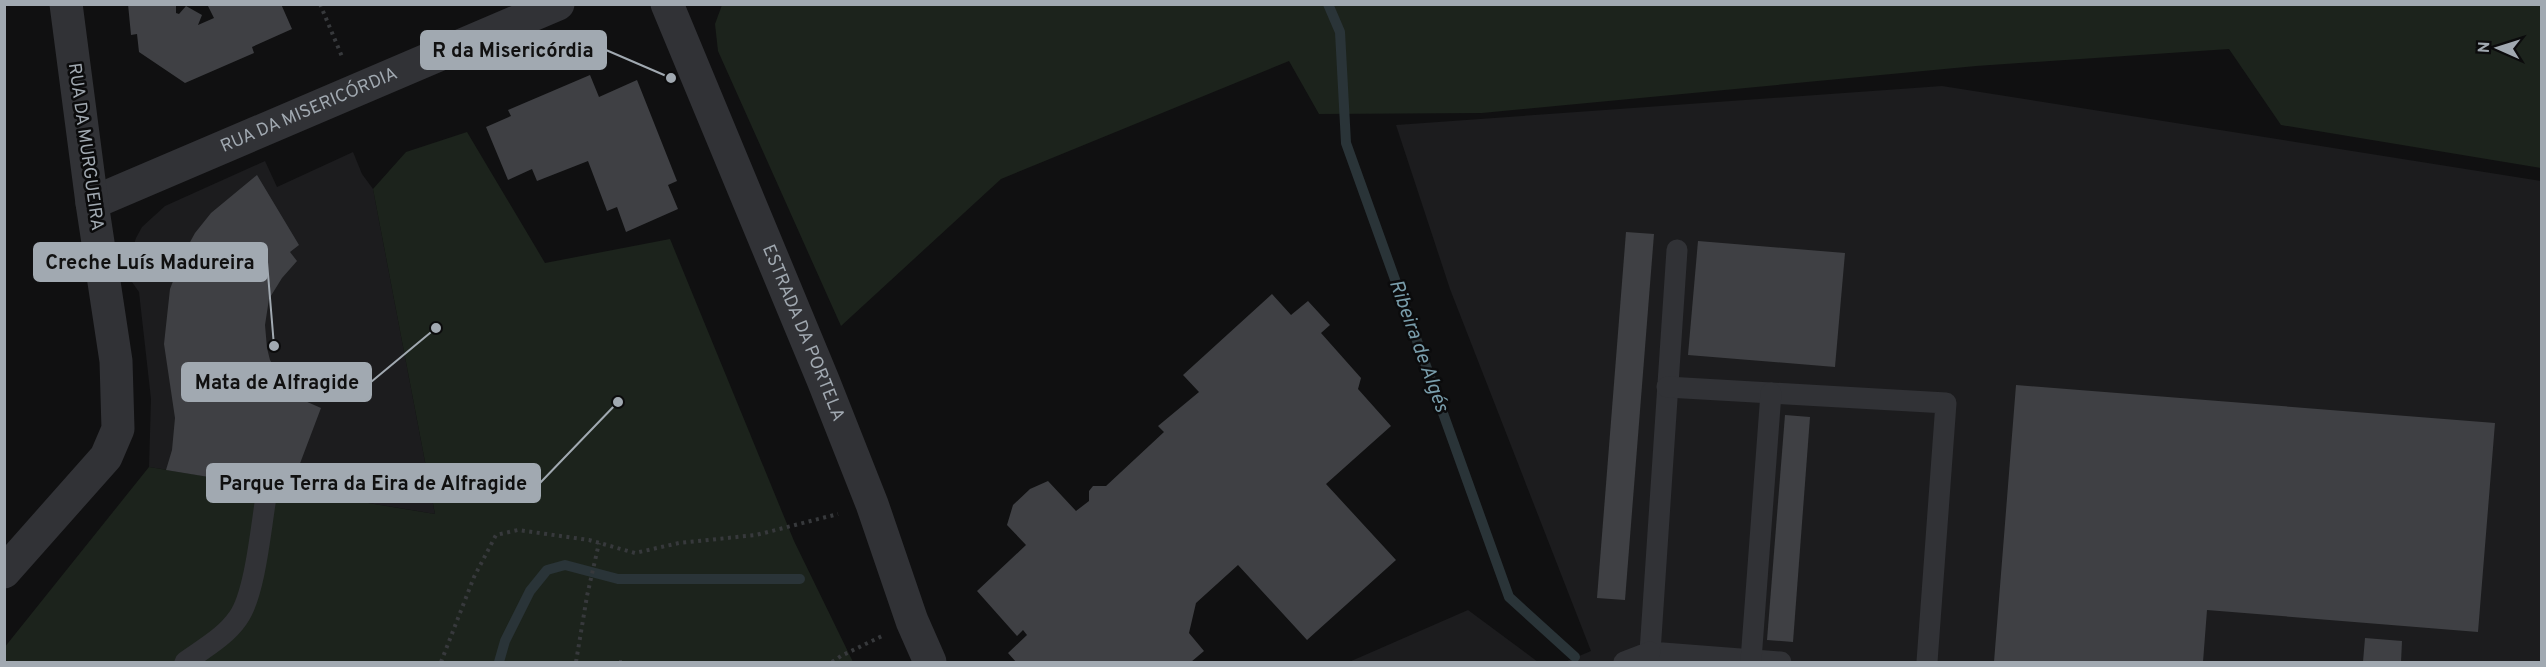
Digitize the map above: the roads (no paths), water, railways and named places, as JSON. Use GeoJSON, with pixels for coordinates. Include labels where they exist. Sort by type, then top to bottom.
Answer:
{"type":"FeatureCollection","features":[{"type":"Feature","properties":{"kind":"street","name":"RUA DA MURGUEIRA"},"geometry":{"type":"LineString","coordinates":[[4,572],[106,457],[118,429],[116,361],[92,203],[66,4]]}},
{"type":"Feature","properties":{"kind":"street","name":"RUA DA MISERICÓRDIA"},"geometry":{"type":"LineString","coordinates":[[92,203],[558,4]]}},
{"type":"Feature","properties":{"kind":"street","name":"ESTRADA DA PORTELA"},"geometry":{"type":"LineString","coordinates":[[667,4],[819,369],[872,504],[912,621],[930,663]]}},
{"type":"Feature","properties":{"kind":"lane"},"geometry":{"type":"LineString","coordinates":[[1650,652],[1677,250]]}},
{"type":"Feature","properties":{"kind":"lane"},"geometry":{"type":"LineString","coordinates":[[1667,387],[1947,403],[1927,663]]}},
{"type":"Feature","properties":{"kind":"lane"},"geometry":{"type":"LineString","coordinates":[[1751,660],[1772,393]]}},
{"type":"Feature","properties":{"kind":"lane"},"geometry":{"type":"LineString","coordinates":[[185,663],[226,633],[240,617],[248,597],[266,497]]}},
{"type":"Feature","properties":{"kind":"lane"},"geometry":{"type":"LineString","coordinates":[[1624,663],[1650,652],[1781,663]]}},
{"type":"Feature","properties":{"kind":"waterway","name":"Ribeira de Algés"},"geometry":{"type":"LineString","coordinates":[[1328,4],[1340,32],[1346,143],[1509,597],[1575,657]]}},
{"type":"Feature","properties":{"kind":"waterway"},"geometry":{"type":"LineString","coordinates":[[499,662],[505,641],[530,591],[547,570],[565,565],[618,579],[800,579]]}},
{"type":"Feature","properties":{"kind":"place","name":"R da Misericórdia"},"geometry":{"type":"Point","coordinates":[671,78]}},
{"type":"Feature","properties":{"kind":"place","name":"Mata de Alfragide"},"geometry":{"type":"Point","coordinates":[436,328]}},
{"type":"Feature","properties":{"kind":"place","name":"Creche Luís Madureira"},"geometry":{"type":"Point","coordinates":[274,346]}},
{"type":"Feature","properties":{"kind":"place","name":"Parque Terra da Eira de Alfragide"},"geometry":{"type":"Point","coordinates":[618,402]}}]}
